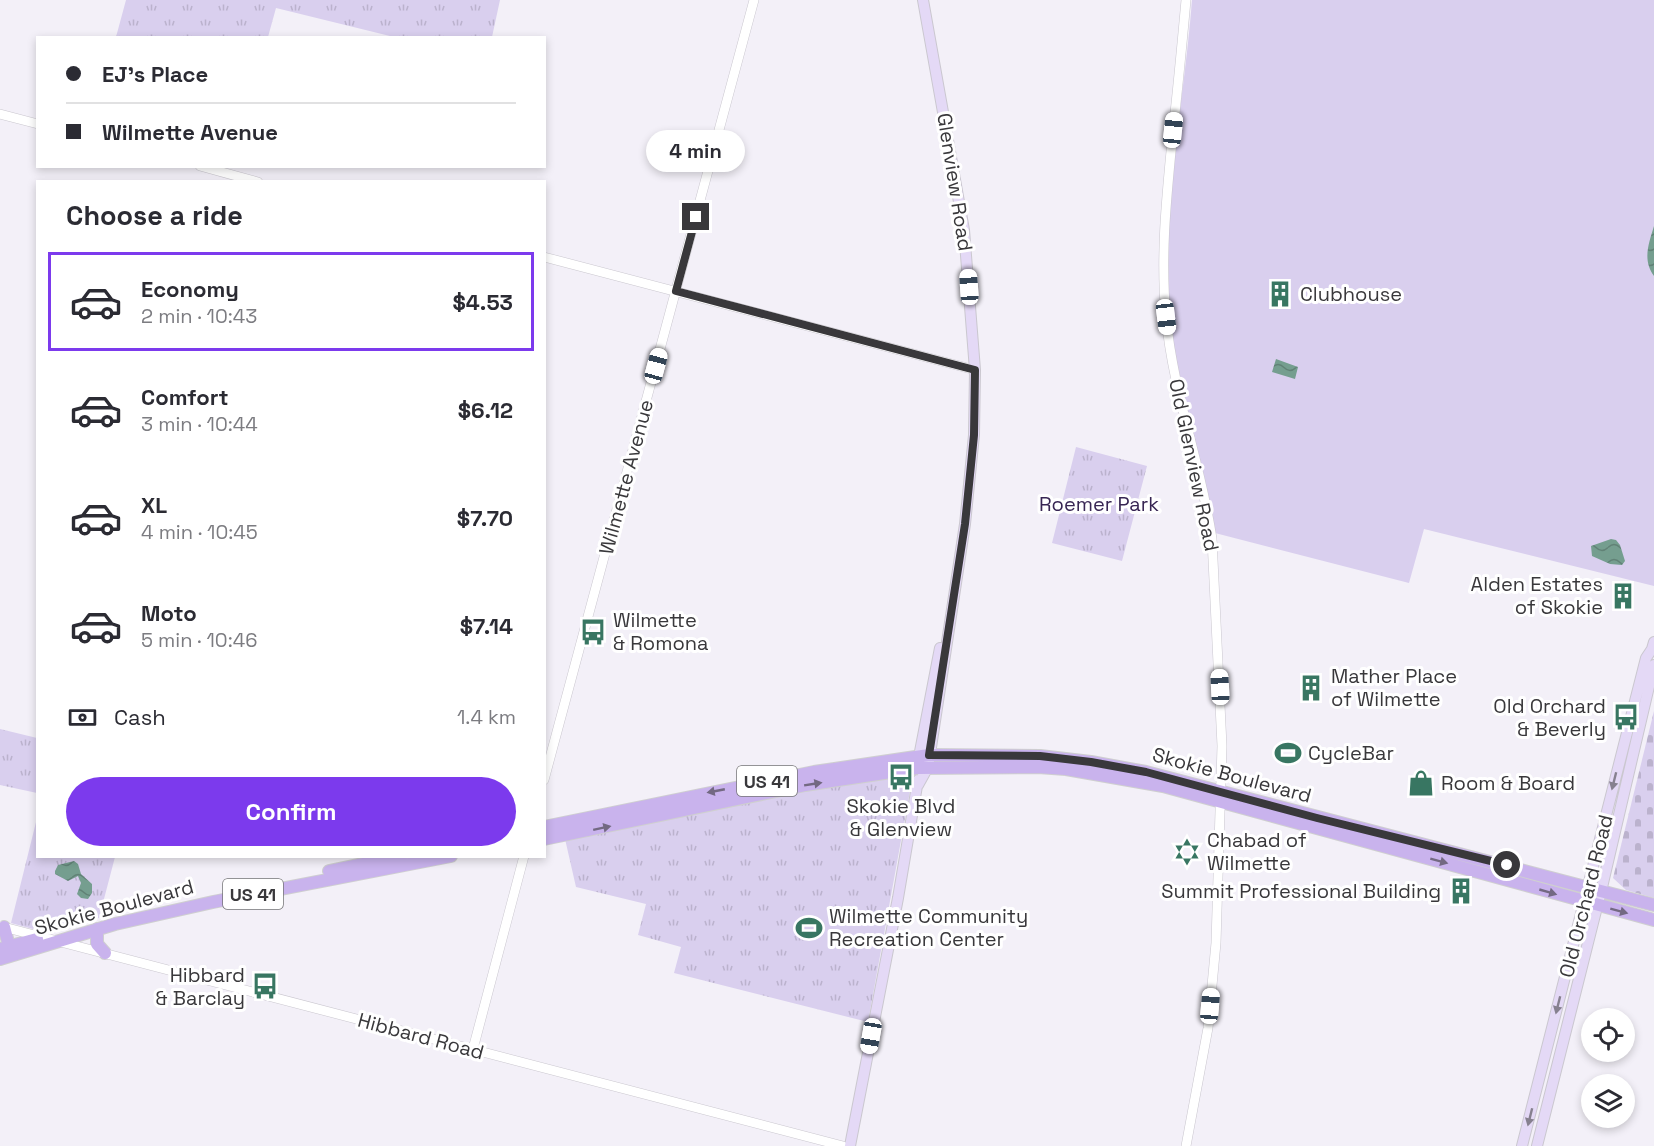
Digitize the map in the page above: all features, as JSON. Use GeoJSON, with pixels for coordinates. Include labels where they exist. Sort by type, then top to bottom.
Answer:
{"type":"FeatureCollection","features":[{"type":"Feature","properties":{"kind":"main road","name":"Glenview Road"},"geometry":{"type":"LineString","coordinates":[[850,1146],[923,762],[944,631],[950,616],[965,524],[974,435],[975,370],[964,231],[923,0]]}},
{"type":"Feature","properties":{"kind":"main road","name":"Old Orchard Road"},"geometry":{"type":"LineString","coordinates":[[1522,1146],[1646,658],[1654,648]]}},
{"type":"Feature","properties":{"kind":"main road","name":"Old Orchard Road"},"geometry":{"type":"LineString","coordinates":[[1537,1146],[1601,891],[1654,665]]}},
{"type":"Feature","properties":{"kind":"main road","name":"Skokie Boulevard"},"geometry":{"type":"LineString","coordinates":[[546,826],[814,772],[923,762],[1040,756],[1146,772],[1220,797],[1654,921]]}},
{"type":"Feature","properties":{"kind":"main road","name":"Skokie Boulevard"},"geometry":{"type":"LineString","coordinates":[[546,839],[923,762]]}},
{"type":"Feature","properties":{"kind":"main road","name":"Skokie Boulevard"},"geometry":{"type":"LineString","coordinates":[[1220,797],[1654,905]]}},
{"type":"Feature","properties":{"kind":"main road","name":"Skokie Boulevard"},"geometry":{"type":"LineString","coordinates":[[5,948],[167,905],[391,858]]}},
{"type":"Feature","properties":{"kind":"main road","name":"Skokie Boulevard"},"geometry":{"type":"LineString","coordinates":[[0,959],[115,924],[213,902],[441,858]]}},
{"type":"Feature","properties":{"kind":"main road"},"geometry":{"type":"LineString","coordinates":[[2,926],[5,948]]}},
{"type":"Feature","properties":{"kind":"main road"},"geometry":{"type":"LineString","coordinates":[[97,929],[97,944],[105,953]]}},
{"type":"Feature","properties":{"kind":"street","name":"Wilmette Avenue"},"geometry":{"type":"LineString","coordinates":[[546,773],[754,0]]}},
{"type":"Feature","properties":{"kind":"street","name":"Old Glenview Road"},"geometry":{"type":"LineString","coordinates":[[1185,1146],[1208,1028],[1216,944],[1221,702],[1212,539],[1209,518],[1178,397],[1169,346],[1164,285],[1164,218],[1186,0]]}},
{"type":"Feature","properties":{"kind":"street"},"geometry":{"type":"LineString","coordinates":[[0,114],[36,123]]}},
{"type":"Feature","properties":{"kind":"street"},"geometry":{"type":"LineString","coordinates":[[207,168],[251,180]]}},
{"type":"Feature","properties":{"kind":"street"},"geometry":{"type":"LineString","coordinates":[[546,258],[975,370]]}},
{"type":"Feature","properties":{"kind":"street"},"geometry":{"type":"LineString","coordinates":[[473,1049],[523,858]]}},
{"type":"Feature","properties":{"kind":"street","name":"Hibbard Road"},"geometry":{"type":"LineString","coordinates":[[2,926],[843,1146]]}},
{"type":"Feature","properties":{"kind":"green space"},"geometry":{"type":"Polygon","coordinates":[[[126,0],[500,0],[492,36],[390,36],[276,8],[268,36],[116,36],[126,0]]]}},
{"type":"Feature","properties":{"kind":"green space"},"geometry":{"type":"Polygon","coordinates":[[[1192,0],[1654,0],[1654,586],[1424,529],[1409,583],[1215,533],[1178,377],[1167,282],[1172,176],[1192,0]]]}},
{"type":"Feature","properties":{"kind":"green space","name":"Roemer Park"},"geometry":{"type":"Polygon","coordinates":[[[1076,447],[1147,466],[1122,561],[1052,543],[1076,447]]]}},
{"type":"Feature","properties":{"kind":"green space"},"geometry":{"type":"Polygon","coordinates":[[[1654,711],[1654,898],[1626,890],[1613,878],[1654,711]]]}},
{"type":"Feature","properties":{"kind":"green space"},"geometry":{"type":"Polygon","coordinates":[[[0,729],[36,738],[36,793],[0,785],[0,729]]]}},
{"type":"Feature","properties":{"kind":"green space"},"geometry":{"type":"Polygon","coordinates":[[[908,774],[912,780],[868,1022],[674,973],[681,947],[638,935],[646,904],[576,887],[565,839],[833,784],[908,774]]]}},
{"type":"Feature","properties":{"kind":"green space"},"geometry":{"type":"Polygon","coordinates":[[[36,822],[36,858],[115,858],[99,918],[44,932],[11,923],[36,822]]]}},
{"type":"Feature","properties":{"kind":"water"},"geometry":{"type":"Polygon","coordinates":[[[1654,226],[1654,276],[1647,258],[1654,226]]]}},
{"type":"Feature","properties":{"kind":"water"},"geometry":{"type":"Polygon","coordinates":[[[1276,359],[1298,367],[1295,379],[1272,372],[1276,359]]]}},
{"type":"Feature","properties":{"kind":"water"},"geometry":{"type":"Polygon","coordinates":[[[1611,539],[1616,540],[1620,545],[1625,561],[1622,565],[1610,564],[1592,556],[1591,546],[1611,539]]]}},
{"type":"Feature","properties":{"kind":"water"},"geometry":{"type":"Polygon","coordinates":[[[74,861],[78,864],[81,874],[92,884],[92,893],[88,899],[81,898],[77,894],[81,883],[78,876],[68,881],[55,874],[58,865],[74,861]]]}},
{"type":"Feature","properties":{"kind":"place","name":"Clubhouse"},"geometry":{"type":"Point","coordinates":[1280,294]}},
{"type":"Feature","properties":{"kind":"place","name":"Alden Estates of Skokie"},"geometry":{"type":"Point","coordinates":[1623,596]}},
{"type":"Feature","properties":{"kind":"place","name":"Wilmette & Romona"},"geometry":{"type":"Point","coordinates":[593,632]}},
{"type":"Feature","properties":{"kind":"place","name":"Mather Place of Wilmette"},"geometry":{"type":"Point","coordinates":[1311,688]}},
{"type":"Feature","properties":{"kind":"place","name":"Old Orchard & Beverly"},"geometry":{"type":"Point","coordinates":[1626,717]}},
{"type":"Feature","properties":{"kind":"place","name":"CycleBar"},"geometry":{"type":"Point","coordinates":[1288,753]}},
{"type":"Feature","properties":{"kind":"place","name":"Skokie Blvd & Glenview"},"geometry":{"type":"Point","coordinates":[901,777]}},
{"type":"Feature","properties":{"kind":"place","name":"Room & Board"},"geometry":{"type":"Point","coordinates":[1421,783]}},
{"type":"Feature","properties":{"kind":"place","name":"Chabad of Wilmette"},"geometry":{"type":"Point","coordinates":[1187,852]}},
{"type":"Feature","properties":{"kind":"place","name":"Summit Professional Building"},"geometry":{"type":"Point","coordinates":[1461,891]}},
{"type":"Feature","properties":{"kind":"place","name":"Wilmette Community Recreation Center"},"geometry":{"type":"Point","coordinates":[809,928]}},
{"type":"Feature","properties":{"kind":"place","name":"Hibbard & Barclay"},"geometry":{"type":"Point","coordinates":[265,986]}},
{"type":"Feature","properties":{"kind":"route"},"geometry":{"type":"LineString","coordinates":[[696,217],[676,291],[975,370],[974,435],[965,524],[929,755],[1040,756],[1146,772],[1317,818],[1507,865]]}}]}
